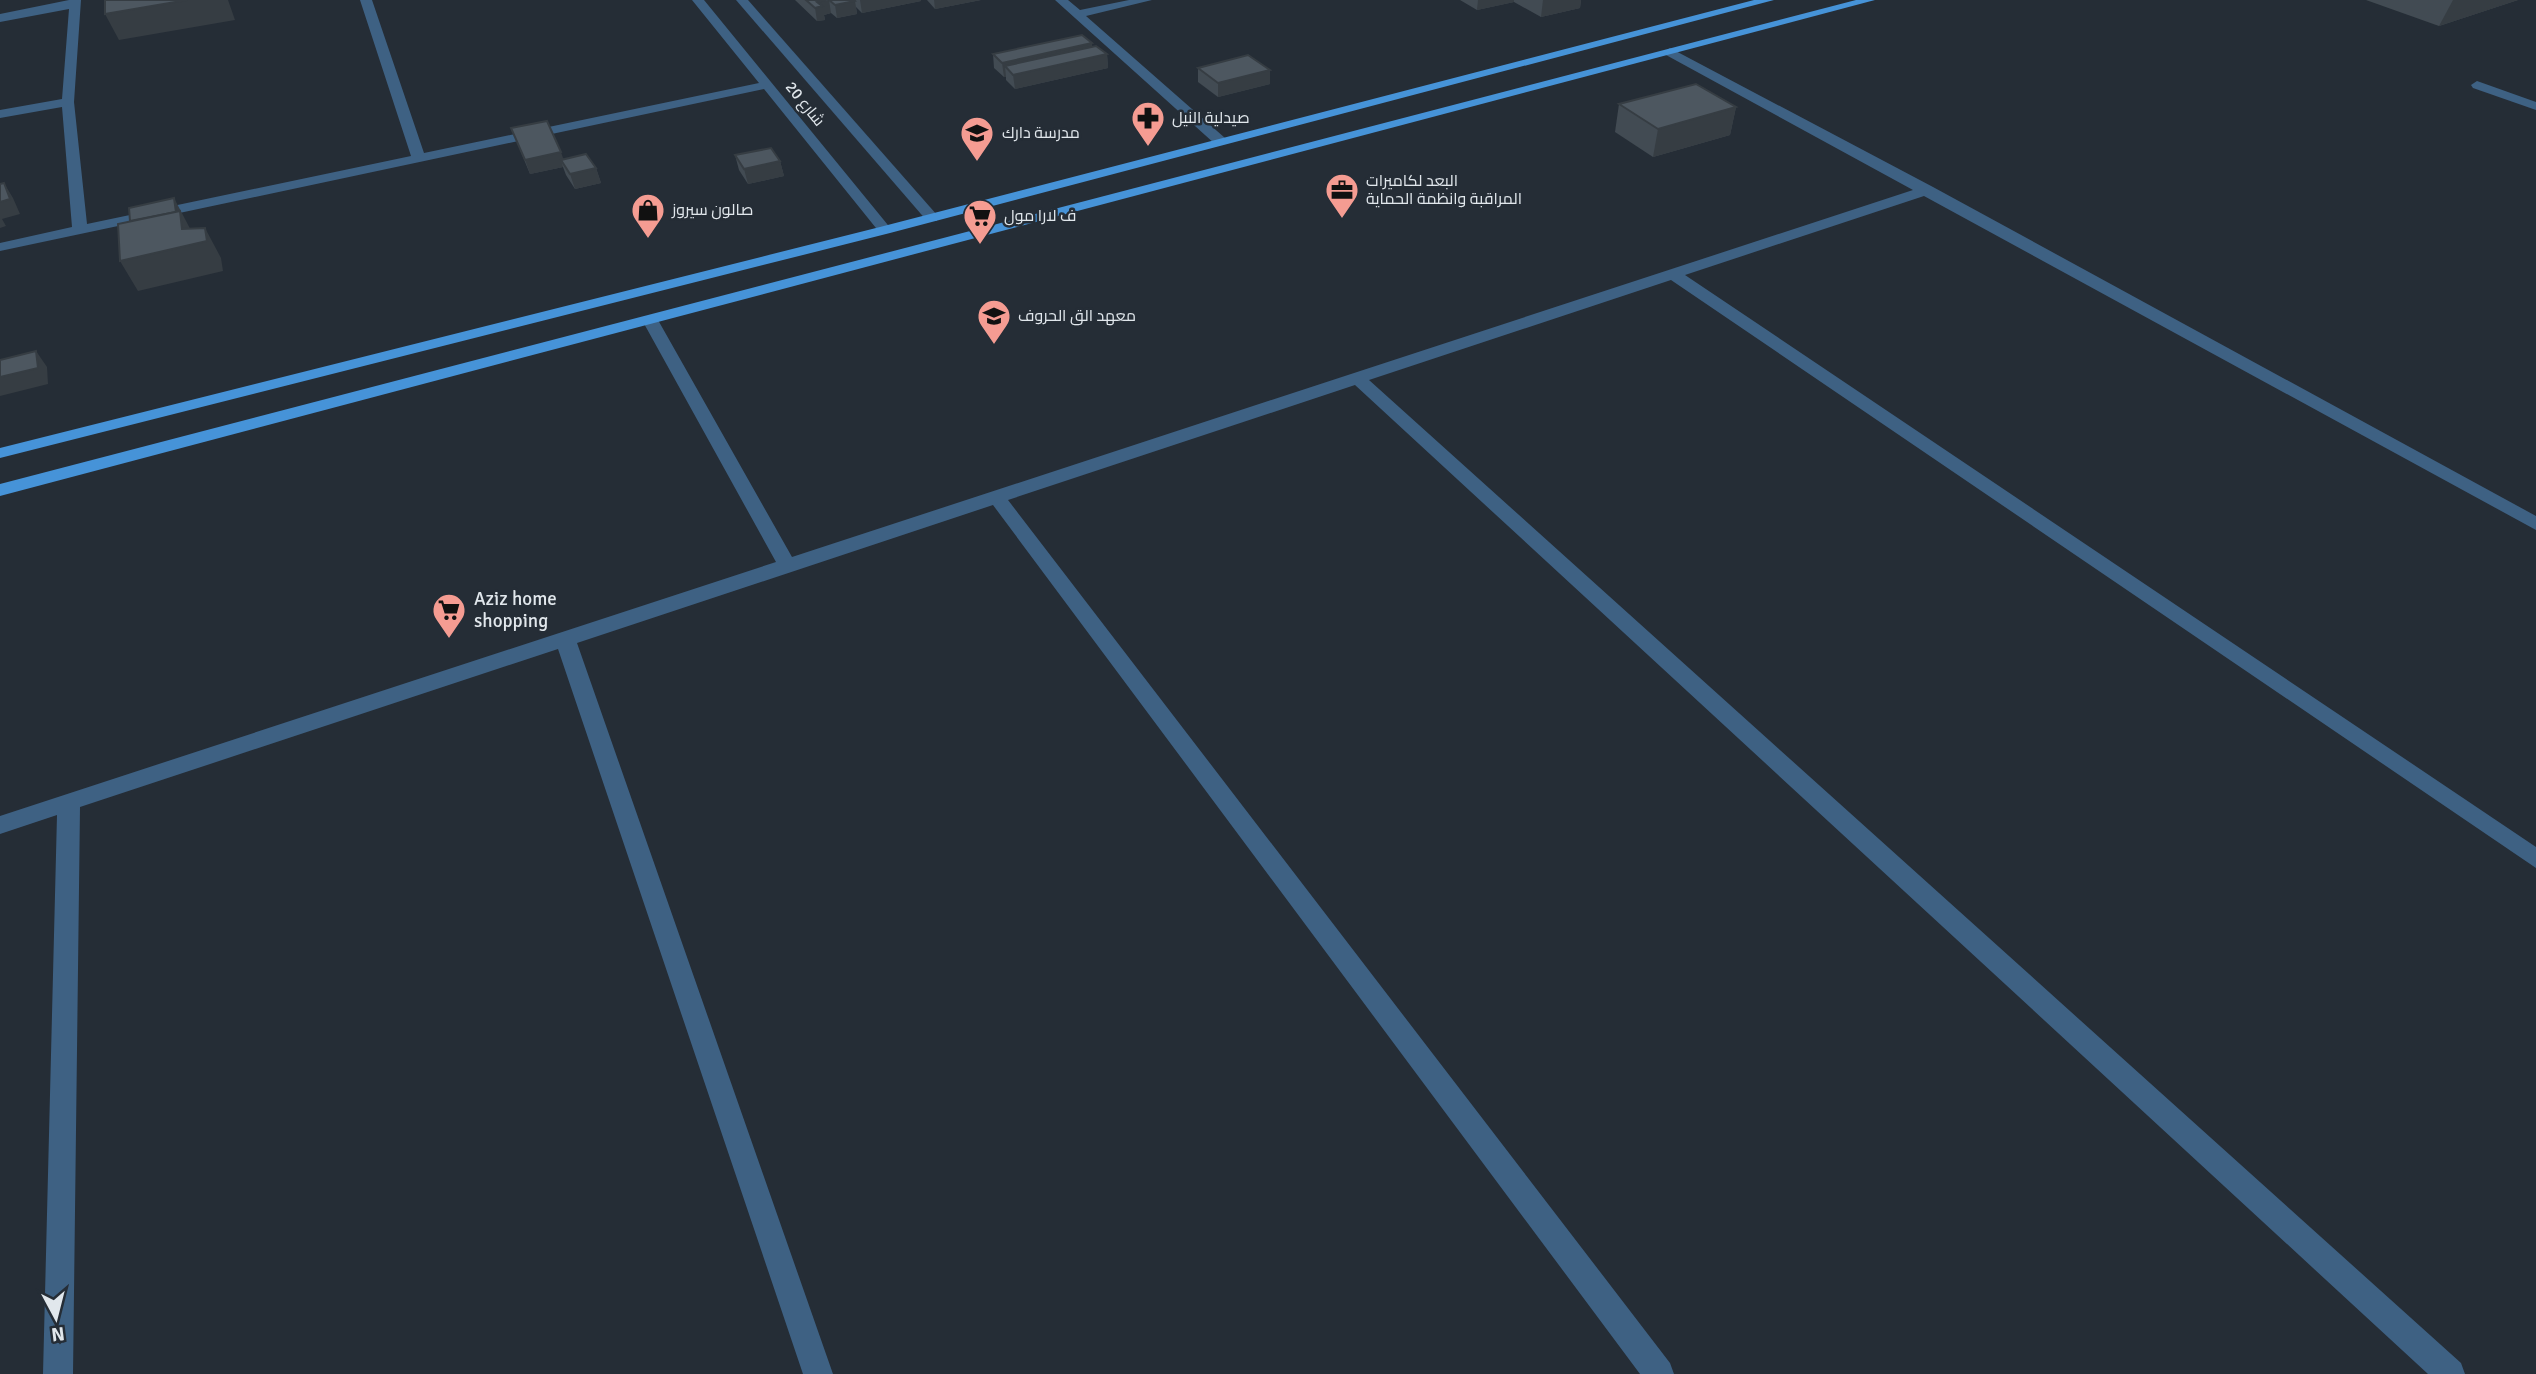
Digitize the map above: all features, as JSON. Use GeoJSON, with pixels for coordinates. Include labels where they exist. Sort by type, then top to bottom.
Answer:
{"type":"FeatureCollection","features":[{"type":"Feature","properties":{"kind":"main road"},"geometry":{"type":"LineString","coordinates":[[0,453],[932,218],[1768,0]]}},
{"type":"Feature","properties":{"kind":"main road"},"geometry":{"type":"LineString","coordinates":[[0,490],[1868,0]]}},
{"type":"Feature","properties":{"kind":"street"},"geometry":{"type":"LineString","coordinates":[[366,0],[419,158]]}},
{"type":"Feature","properties":{"kind":"street","name":"شارع 20"},"geometry":{"type":"LineString","coordinates":[[698,0],[885,230]]}},
{"type":"Feature","properties":{"kind":"street","name":"شارع 20"},"geometry":{"type":"LineString","coordinates":[[743,0],[932,218]]}},
{"type":"Feature","properties":{"kind":"street"},"geometry":{"type":"LineString","coordinates":[[1061,0],[1220,141]]}},
{"type":"Feature","properties":{"kind":"street"},"geometry":{"type":"LineString","coordinates":[[1079,15],[1146,0]]}},
{"type":"Feature","properties":{"kind":"street"},"geometry":{"type":"LineString","coordinates":[[0,18],[74,3],[68,102],[80,230]]}},
{"type":"Feature","properties":{"kind":"street"},"geometry":{"type":"LineString","coordinates":[[1671,52],[2536,524]]}},
{"type":"Feature","properties":{"kind":"street"},"geometry":{"type":"LineString","coordinates":[[0,247],[767,85]]}},
{"type":"Feature","properties":{"kind":"street"},"geometry":{"type":"LineString","coordinates":[[2477,85],[2536,106]]}},
{"type":"Feature","properties":{"kind":"street"},"geometry":{"type":"LineString","coordinates":[[0,114],[68,102]]}},
{"type":"Feature","properties":{"kind":"street"},"geometry":{"type":"LineString","coordinates":[[0,825],[1928,190]]}},
{"type":"Feature","properties":{"kind":"street"},"geometry":{"type":"LineString","coordinates":[[1674,275],[2536,859]]}},
{"type":"Feature","properties":{"kind":"street"},"geometry":{"type":"LineString","coordinates":[[650,320],[788,565]]}},
{"type":"Feature","properties":{"kind":"street"},"geometry":{"type":"LineString","coordinates":[[1356,377],[2450,1374]]}},
{"type":"Feature","properties":{"kind":"street"},"geometry":{"type":"LineString","coordinates":[[996,496],[1659,1374]]}},
{"type":"Feature","properties":{"kind":"street"},"geometry":{"type":"LineString","coordinates":[[565,638],[818,1374]]}},
{"type":"Feature","properties":{"kind":"street"},"geometry":{"type":"LineString","coordinates":[[58,1374],[69,802]]}},
{"type":"Feature","properties":{"kind":"building"},"geometry":{"type":"Polygon","coordinates":[[[105,0],[187,0],[105,14],[105,0]]]}},
{"type":"Feature","properties":{"kind":"building"},"geometry":{"type":"Polygon","coordinates":[[[806,0],[826,0],[817,2],[822,6],[815,8],[806,0]]]}},
{"type":"Feature","properties":{"kind":"building"},"geometry":{"type":"Polygon","coordinates":[[[829,0],[854,0],[855,1],[835,5],[829,0]]]}},
{"type":"Feature","properties":{"kind":"building"},"geometry":{"type":"Polygon","coordinates":[[[1082,35],[1092,43],[1002,63],[993,54],[1082,35]]]}},
{"type":"Feature","properties":{"kind":"building"},"geometry":{"type":"Polygon","coordinates":[[[1096,46],[1107,54],[1013,75],[1005,66],[1096,46]]]}},
{"type":"Feature","properties":{"kind":"building"},"geometry":{"type":"Polygon","coordinates":[[[1248,55],[1270,70],[1218,83],[1198,68],[1248,55]]]}},
{"type":"Feature","properties":{"kind":"building"},"geometry":{"type":"Polygon","coordinates":[[[1696,84],[1736,107],[1658,129],[1619,104],[1696,84]]]}},
{"type":"Feature","properties":{"kind":"building"},"geometry":{"type":"Polygon","coordinates":[[[547,121],[561,152],[525,160],[511,128],[547,121]]]}},
{"type":"Feature","properties":{"kind":"building"},"geometry":{"type":"Polygon","coordinates":[[[771,148],[780,161],[744,169],[735,155],[771,148]]]}},
{"type":"Feature","properties":{"kind":"building"},"geometry":{"type":"Polygon","coordinates":[[[586,154],[596,168],[570,174],[561,160],[586,154]]]}},
{"type":"Feature","properties":{"kind":"building"},"geometry":{"type":"Polygon","coordinates":[[[4,183],[10,199],[0,202],[0,184],[4,183]]]}},
{"type":"Feature","properties":{"kind":"building"},"geometry":{"type":"Polygon","coordinates":[[[174,198],[176,212],[130,221],[129,208],[174,198]]]}},
{"type":"Feature","properties":{"kind":"building"},"geometry":{"type":"Polygon","coordinates":[[[180,211],[182,229],[205,228],[207,241],[120,261],[118,224],[180,211]]]}},
{"type":"Feature","properties":{"kind":"building"},"geometry":{"type":"Polygon","coordinates":[[[36,351],[38,368],[0,377],[0,360],[36,351]]]}},
{"type":"Feature","properties":{"kind":"place","name":"صيدلية النيل"},"geometry":{"type":"Point","coordinates":[1148,148]}},
{"type":"Feature","properties":{"kind":"place","name":"مدرسة دارك"},"geometry":{"type":"Point","coordinates":[977,163]}},
{"type":"Feature","properties":{"kind":"place","name":"البعد لكاميرات المراقبة وانظمة الحماية"},"geometry":{"type":"Point","coordinates":[1342,220]}},
{"type":"Feature","properties":{"kind":"place","name":"صالون سيروز"},"geometry":{"type":"Point","coordinates":[648,240]}},
{"type":"Feature","properties":{"kind":"place","name":"ف لارا مول"},"geometry":{"type":"Point","coordinates":[980,246]}},
{"type":"Feature","properties":{"kind":"place","name":"معهد الق الحروف"},"geometry":{"type":"Point","coordinates":[994,346]}},
{"type":"Feature","properties":{"kind":"place","name":"Aziz home shopping"},"geometry":{"type":"Point","coordinates":[449,640]}}]}
